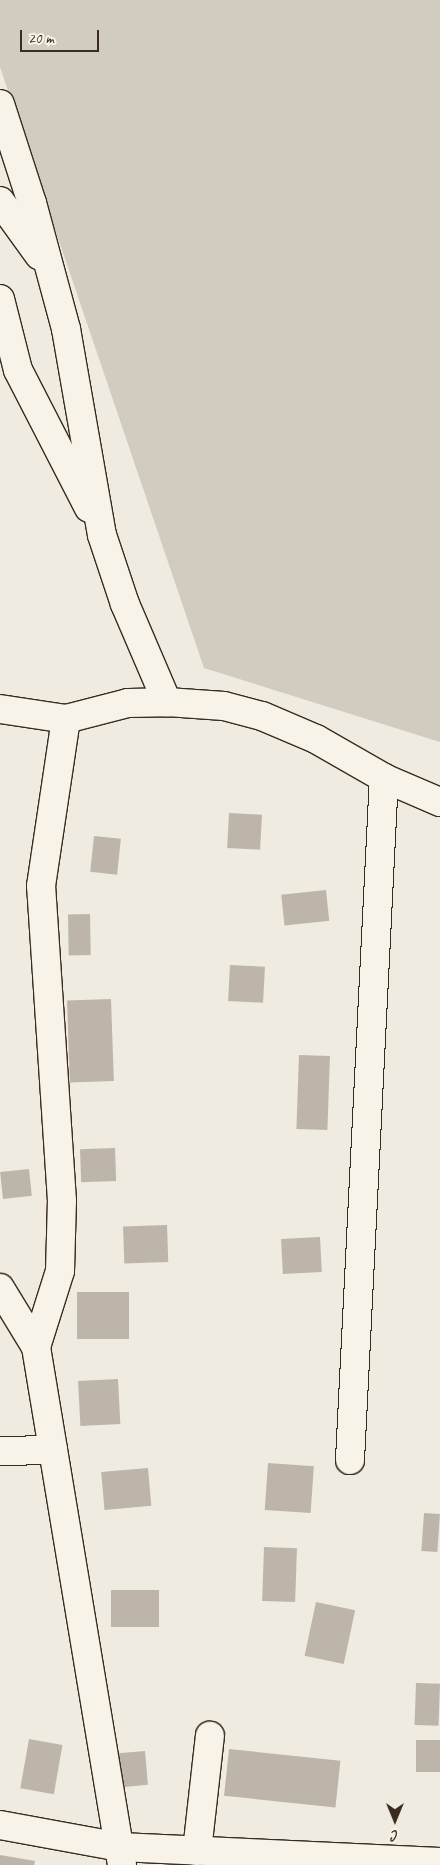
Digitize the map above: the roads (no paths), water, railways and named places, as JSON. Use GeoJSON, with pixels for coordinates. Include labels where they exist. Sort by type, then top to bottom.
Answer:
{"type":"FeatureCollection","features":[{"type":"Feature","properties":{"kind":"street"},"geometry":{"type":"LineString","coordinates":[[0,104],[32,203],[75,376],[102,535]]}},
{"type":"Feature","properties":{"kind":"street"},"geometry":{"type":"LineString","coordinates":[[0,201],[48,266]]}},
{"type":"Feature","properties":{"kind":"street"},"geometry":{"type":"LineString","coordinates":[[0,299],[18,370],[102,535],[125,604],[168,702]]}},
{"type":"Feature","properties":{"kind":"street"},"geometry":{"type":"LineString","coordinates":[[0,709],[66,719],[128,703],[168,702],[224,706],[262,716],[316,739],[384,778],[440,802]]}},
{"type":"Feature","properties":{"kind":"street"},"geometry":{"type":"LineString","coordinates":[[36,1347],[60,1271],[62,1202],[41,886],[66,719]]}},
{"type":"Feature","properties":{"kind":"street"},"geometry":{"type":"LineString","coordinates":[[350,1460],[384,778]]}},
{"type":"Feature","properties":{"kind":"street"},"geometry":{"type":"LineString","coordinates":[[0,1288],[36,1347],[96,1719],[121,1856]]}},
{"type":"Feature","properties":{"kind":"street"},"geometry":{"type":"LineString","coordinates":[[0,1451],[53,1450]]}},
{"type":"Feature","properties":{"kind":"street"},"geometry":{"type":"LineString","coordinates":[[197,1851],[210,1736]]}},
{"type":"Feature","properties":{"kind":"street"},"geometry":{"type":"LineString","coordinates":[[0,1825],[121,1856],[197,1851],[440,1862]]}}]}
